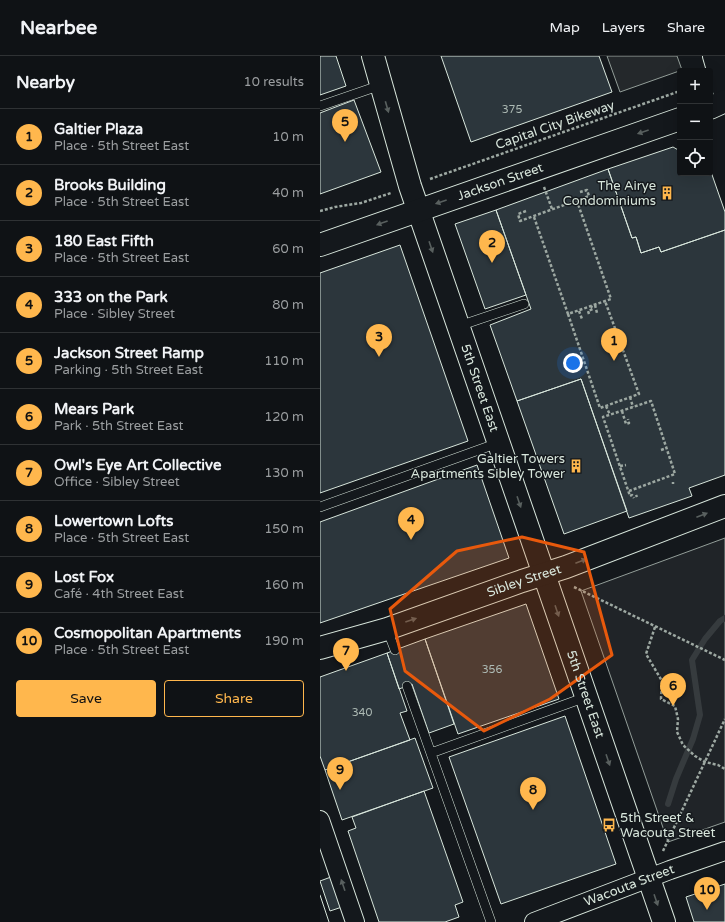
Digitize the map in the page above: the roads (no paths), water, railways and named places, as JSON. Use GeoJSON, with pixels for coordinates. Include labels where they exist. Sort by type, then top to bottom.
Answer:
{"type":"FeatureCollection","features":[{"type":"Feature","properties":{"kind":"street","name":"5th Street East"},"geometry":{"type":"LineString","coordinates":[[373,56],[410,186],[664,922]]}},
{"type":"Feature","properties":{"kind":"street"},"geometry":{"type":"LineString","coordinates":[[714,56],[725,94]]}},
{"type":"Feature","properties":{"kind":"street"},"geometry":{"type":"LineString","coordinates":[[713,107],[725,101]]}},
{"type":"Feature","properties":{"kind":"street","name":"Jackson Street"},"geometry":{"type":"LineString","coordinates":[[320,245],[677,120]]}},
{"type":"Feature","properties":{"kind":"street","name":"Sibley Street"},"geometry":{"type":"LineString","coordinates":[[320,648],[387,629],[566,567],[725,506]]}},
{"type":"Feature","properties":{"kind":"street"},"geometry":{"type":"LineString","coordinates":[[320,820],[356,922]]}},
{"type":"Feature","properties":{"kind":"street","name":"Wacouta Street"},"geometry":{"type":"LineString","coordinates":[[534,922],[725,851]]}},
{"type":"Feature","properties":{"kind":"lane"},"geometry":{"type":"LineString","coordinates":[[320,106],[381,85]]}},
{"type":"Feature","properties":{"kind":"lane"},"geometry":{"type":"LineString","coordinates":[[459,326],[524,304]]}},
{"type":"Feature","properties":{"kind":"lane"},"geometry":{"type":"LineString","coordinates":[[320,507],[498,443]]}},
{"type":"Feature","properties":{"kind":"lane"},"geometry":{"type":"LineString","coordinates":[[387,629],[395,650]]}},
{"type":"Feature","properties":{"kind":"lane"},"geometry":{"type":"LineString","coordinates":[[408,686],[491,922]]}},
{"type":"Feature","properties":{"kind":"lane"},"geometry":{"type":"LineString","coordinates":[[431,753],[586,697]]}},
{"type":"Feature","properties":{"kind":"waterway"},"geometry":{"type":"LineString","coordinates":[[668,804],[676,779],[693,739],[700,715],[692,660],[705,639],[720,621],[725,618]]}},
{"type":"Feature","properties":{"kind":"tram line"},"geometry":{"type":"LineString","coordinates":[[320,895],[329,922]]}},
{"type":"Feature","properties":{"kind":"place","name":"Jackson Street Ramp"},"geometry":{"type":"Point","coordinates":[345,142]}},
{"type":"Feature","properties":{"kind":"place","name":"The Airye Condominiums"},"geometry":{"type":"Point","coordinates":[667,193]}},
{"type":"Feature","properties":{"kind":"place","name":"Brooks Building"},"geometry":{"type":"Point","coordinates":[492,263]}},
{"type":"Feature","properties":{"kind":"place","name":"180 East Fifth"},"geometry":{"type":"Point","coordinates":[379,357]}},
{"type":"Feature","properties":{"kind":"place","name":"Galtier Plaza"},"geometry":{"type":"Point","coordinates":[614,361]}},
{"type":"Feature","properties":{"kind":"place","name":"Galtier Towers Apartments Sibley Tower"},"geometry":{"type":"Point","coordinates":[576,466]}},
{"type":"Feature","properties":{"kind":"place","name":"333 on the Park"},"geometry":{"type":"Point","coordinates":[411,540]}},
{"type":"Feature","properties":{"kind":"place","name":"Owl's Eye Art Collective"},"geometry":{"type":"Point","coordinates":[346,671]}},
{"type":"Feature","properties":{"kind":"place","name":"Mears Park"},"geometry":{"type":"Point","coordinates":[673,706]}},
{"type":"Feature","properties":{"kind":"place","name":"Lost Fox"},"geometry":{"type":"Point","coordinates":[340,790]}},
{"type":"Feature","properties":{"kind":"place","name":"Lowertown Lofts"},"geometry":{"type":"Point","coordinates":[533,810]}},
{"type":"Feature","properties":{"kind":"place","name":"5th Street & Wacouta Street"},"geometry":{"type":"Point","coordinates":[609,825]}},
{"type":"Feature","properties":{"kind":"place","name":"Cosmopolitan Apartments"},"geometry":{"type":"Point","coordinates":[707,910]}}]}
